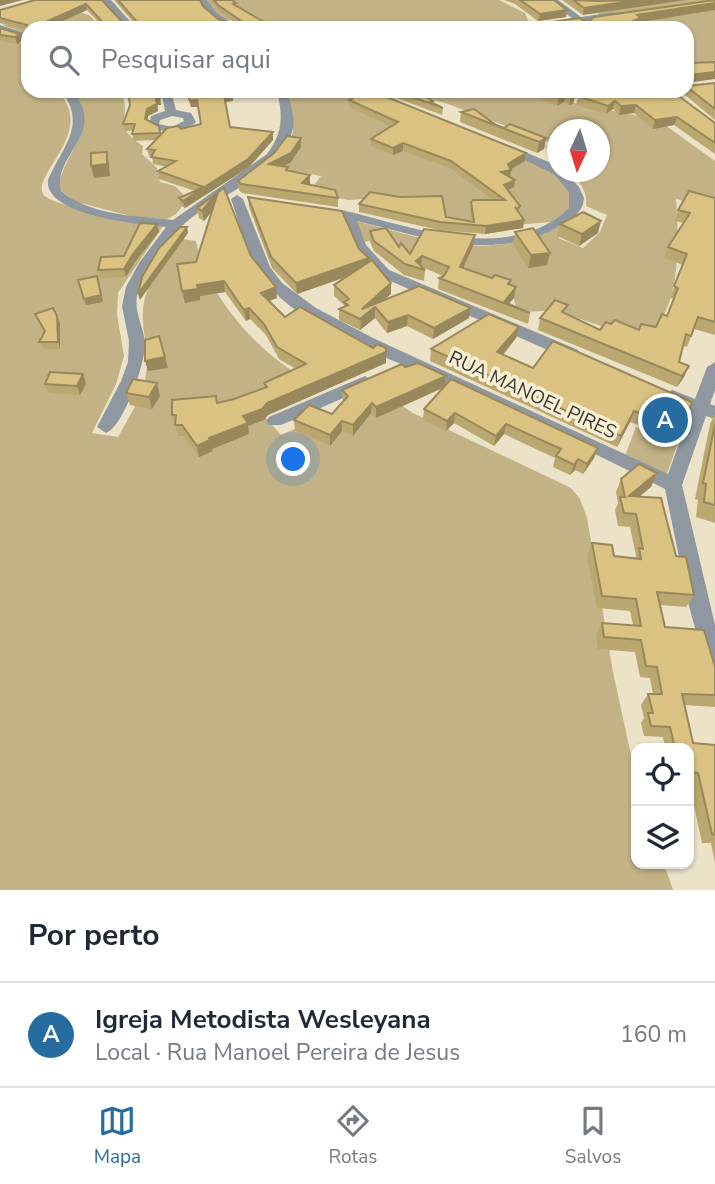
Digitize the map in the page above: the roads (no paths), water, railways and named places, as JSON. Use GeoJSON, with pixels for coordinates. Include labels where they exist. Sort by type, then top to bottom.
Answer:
{"type":"FeatureCollection","features":[{"type":"Feature","properties":{"kind":"street"},"geometry":{"type":"LineString","coordinates":[[106,0],[125,21]]}},
{"type":"Feature","properties":{"kind":"street"},"geometry":{"type":"LineString","coordinates":[[202,0],[214,15],[223,21]]}},
{"type":"Feature","properties":{"kind":"street"},"geometry":{"type":"LineString","coordinates":[[552,0],[582,21]]}},
{"type":"Feature","properties":{"kind":"street"},"geometry":{"type":"LineString","coordinates":[[569,21],[621,14]]}},
{"type":"Feature","properties":{"kind":"street"},"geometry":{"type":"LineString","coordinates":[[0,28],[21,35]]}},
{"type":"Feature","properties":{"kind":"street"},"geometry":{"type":"LineString","coordinates":[[73,98],[79,115],[75,142],[54,180],[53,187],[59,197],[85,208],[125,218],[177,224]]}},
{"type":"Feature","properties":{"kind":"street"},"geometry":{"type":"LineString","coordinates":[[168,98],[171,113]]}},
{"type":"Feature","properties":{"kind":"street"},"geometry":{"type":"LineString","coordinates":[[106,426],[138,353],[129,304],[131,288],[177,224],[239,196],[284,138],[288,124],[283,98]]}},
{"type":"Feature","properties":{"kind":"street"},"geometry":{"type":"LineString","coordinates":[[490,140],[547,166]]}},
{"type":"Feature","properties":{"kind":"street"},"geometry":{"type":"LineString","coordinates":[[328,212],[457,242],[481,243],[517,238],[556,224],[576,209],[578,201],[575,192],[567,182]]}},
{"type":"Feature","properties":{"kind":"street","name":"RUA MANOEL PIRES"},"geometry":{"type":"LineString","coordinates":[[239,196],[263,268],[277,286],[335,324],[618,456],[673,485]]}},
{"type":"Feature","properties":{"kind":"street"},"geometry":{"type":"LineString","coordinates":[[349,216],[360,246],[384,273],[480,321],[588,361]]}},
{"type":"Feature","properties":{"kind":"street"},"geometry":{"type":"LineString","coordinates":[[275,421],[432,350]]}},
{"type":"Feature","properties":{"kind":"street"},"geometry":{"type":"LineString","coordinates":[[715,368],[708,411],[673,485],[699,606],[715,662]]}},
{"type":"Feature","properties":{"kind":"street"},"geometry":{"type":"LineString","coordinates":[[651,388],[708,411]]}},
{"type":"Feature","properties":{"kind":"place","name":"Igreja Metodista Wesleyana"},"geometry":{"type":"Point","coordinates":[665,420]}}]}
